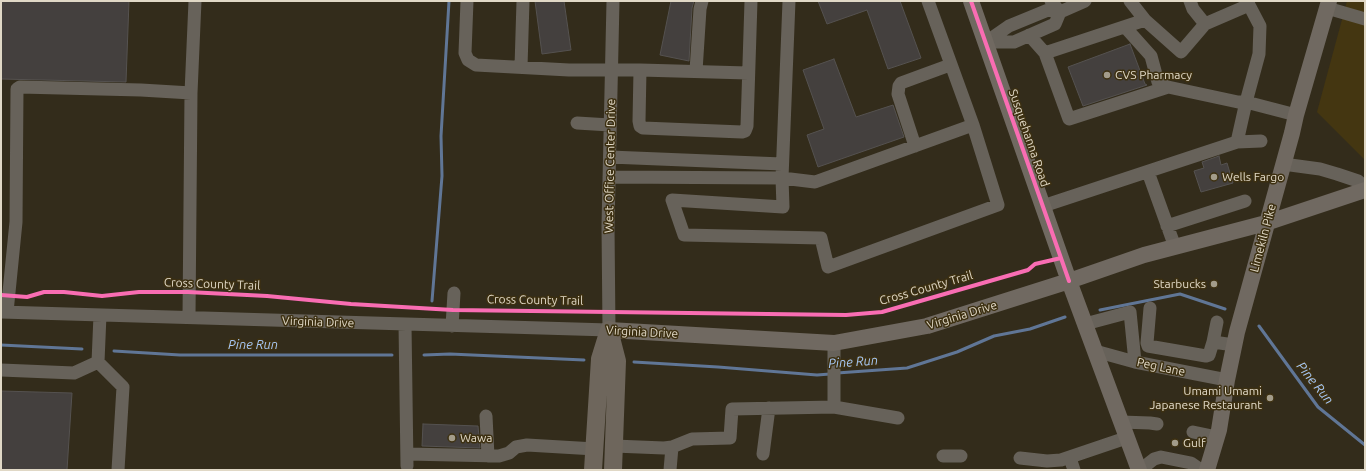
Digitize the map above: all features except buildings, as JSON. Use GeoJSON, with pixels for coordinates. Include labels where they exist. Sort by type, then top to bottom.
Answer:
{"type":"FeatureCollection","features":[{"type":"Feature","properties":{"kind":"highway"},"geometry":{"type":"LineString","coordinates":[[609,330],[617,361],[613,470]]}},
{"type":"Feature","properties":{"kind":"highway"},"geometry":{"type":"LineString","coordinates":[[594,470],[600,359],[609,330]]}},
{"type":"Feature","properties":{"kind":"main road","name":"Susquehanna Road"},"geometry":{"type":"LineString","coordinates":[[971,1],[1069,281],[1139,470]]}},
{"type":"Feature","properties":{"kind":"main road","name":"Limekiln Pike"},"geometry":{"type":"LineString","coordinates":[[1218,433],[1234,345],[1296,114],[1328,5]]}},
{"type":"Feature","properties":{"kind":"main road","name":"Virginia Drive"},"geometry":{"type":"LineString","coordinates":[[609,330],[834,343],[927,326],[1069,281],[1144,255],[1266,223],[1365,189]]}},
{"type":"Feature","properties":{"kind":"main road"},"geometry":{"type":"LineString","coordinates":[[1207,470],[1218,433]]}},
{"type":"Feature","properties":{"kind":"main road"},"geometry":{"type":"LineString","coordinates":[[1218,433],[1220,449],[1218,470]]}},
{"type":"Feature","properties":{"kind":"street"},"geometry":{"type":"LineString","coordinates":[[189,318],[191,93],[195,1]]}},
{"type":"Feature","properties":{"kind":"street"},"geometry":{"type":"LineString","coordinates":[[468,1],[465,53],[468,60],[476,65],[569,70],[748,73]]}},
{"type":"Feature","properties":{"kind":"street"},"geometry":{"type":"LineString","coordinates":[[521,67],[523,1]]}},
{"type":"Feature","properties":{"kind":"street","name":"West Office Center Drive"},"geometry":{"type":"LineString","coordinates":[[609,330],[608,226],[613,1]]}},
{"type":"Feature","properties":{"kind":"street"},"geometry":{"type":"LineString","coordinates":[[696,71],[700,9],[702,1]]}},
{"type":"Feature","properties":{"kind":"street"},"geometry":{"type":"LineString","coordinates":[[640,70],[639,121],[640,126],[643,128],[746,131],[751,1]]}},
{"type":"Feature","properties":{"kind":"street"},"geometry":{"type":"LineString","coordinates":[[789,1],[782,164],[783,207],[672,200],[684,235],[821,238],[828,267],[998,205],[973,125],[928,1]]}},
{"type":"Feature","properties":{"kind":"street"},"geometry":{"type":"LineString","coordinates":[[1052,1],[1060,12]]}},
{"type":"Feature","properties":{"kind":"street"},"geometry":{"type":"LineString","coordinates":[[986,42],[1009,26],[1048,10],[1060,12],[1085,1]]}},
{"type":"Feature","properties":{"kind":"street"},"geometry":{"type":"LineString","coordinates":[[1130,1],[1146,20],[1181,52],[1205,24],[1248,3],[1260,26],[1259,54],[1237,142]]}},
{"type":"Feature","properties":{"kind":"street"},"geometry":{"type":"LineString","coordinates":[[1190,1],[1193,9],[1205,24]]}},
{"type":"Feature","properties":{"kind":"street"},"geometry":{"type":"LineString","coordinates":[[1328,5],[1365,19]]}},
{"type":"Feature","properties":{"kind":"street"},"geometry":{"type":"LineString","coordinates":[[986,42],[1014,42],[1055,24],[1060,12]]}},
{"type":"Feature","properties":{"kind":"street"},"geometry":{"type":"LineString","coordinates":[[1045,53],[1146,20]]}},
{"type":"Feature","properties":{"kind":"street"},"geometry":{"type":"LineString","coordinates":[[1125,27],[1151,56],[1158,82],[1168,87],[1238,102],[1246,102],[1296,114]]}},
{"type":"Feature","properties":{"kind":"street"},"geometry":{"type":"LineString","coordinates":[[1029,35],[1045,53],[1069,119],[1168,87]]}},
{"type":"Feature","properties":{"kind":"street"},"geometry":{"type":"LineString","coordinates":[[915,146],[898,94],[899,86],[920,76],[950,65]]}},
{"type":"Feature","properties":{"kind":"street"},"geometry":{"type":"LineString","coordinates":[[4,312],[16,222],[17,89],[20,87],[191,93]]}},
{"type":"Feature","properties":{"kind":"street"},"geometry":{"type":"LineString","coordinates":[[577,123],[610,125]]}},
{"type":"Feature","properties":{"kind":"street"},"geometry":{"type":"LineString","coordinates":[[609,177],[782,178],[815,182],[973,125]]}},
{"type":"Feature","properties":{"kind":"street"},"geometry":{"type":"LineString","coordinates":[[1043,206],[1237,142],[1261,141]]}},
{"type":"Feature","properties":{"kind":"street"},"geometry":{"type":"LineString","coordinates":[[610,157],[782,164]]}},
{"type":"Feature","properties":{"kind":"street"},"geometry":{"type":"LineString","coordinates":[[1283,164],[1320,169],[1337,174],[1358,181],[1365,189]]}},
{"type":"Feature","properties":{"kind":"street"},"geometry":{"type":"LineString","coordinates":[[1148,172],[1175,247]]}},
{"type":"Feature","properties":{"kind":"street"},"geometry":{"type":"LineString","coordinates":[[1167,226],[1245,201]]}},
{"type":"Feature","properties":{"kind":"street"},"geometry":{"type":"LineString","coordinates":[[452,326],[454,293]]}},
{"type":"Feature","properties":{"kind":"street"},"geometry":{"type":"LineString","coordinates":[[1150,308],[1148,346],[1167,350],[1206,356],[1209,355],[1217,322]]}},
{"type":"Feature","properties":{"kind":"street","name":"Virginia Drive"},"geometry":{"type":"LineString","coordinates":[[4,312],[609,330]]}},
{"type":"Feature","properties":{"kind":"street"},"geometry":{"type":"LineString","coordinates":[[1085,324],[1130,312],[1135,362]]}},
{"type":"Feature","properties":{"kind":"street"},"geometry":{"type":"LineString","coordinates":[[100,315],[98,362],[123,387],[118,470]]}},
{"type":"Feature","properties":{"kind":"street"},"geometry":{"type":"LineString","coordinates":[[405,324],[407,460],[499,456],[508,453],[516,447],[527,445],[595,449]]}},
{"type":"Feature","properties":{"kind":"street"},"geometry":{"type":"LineString","coordinates":[[1213,342],[1234,345]]}},
{"type":"Feature","properties":{"kind":"street"},"geometry":{"type":"LineString","coordinates":[[834,343],[834,407]]}},
{"type":"Feature","properties":{"kind":"street"},"geometry":{"type":"LineString","coordinates":[[1163,367],[1167,350]]}},
{"type":"Feature","properties":{"kind":"street","name":"Peg Lane"},"geometry":{"type":"LineString","coordinates":[[1095,351],[1135,362],[1227,380]]}},
{"type":"Feature","properties":{"kind":"street"},"geometry":{"type":"LineString","coordinates":[[1,370],[74,373],[98,362]]}},
{"type":"Feature","properties":{"kind":"street"},"geometry":{"type":"LineString","coordinates":[[614,446],[664,448],[672,447],[692,439],[730,438],[732,409],[834,407],[898,418]]}},
{"type":"Feature","properties":{"kind":"street"},"geometry":{"type":"LineString","coordinates":[[763,454],[769,408]]}},
{"type":"Feature","properties":{"kind":"street"},"geometry":{"type":"LineString","coordinates":[[486,416],[488,456]]}},
{"type":"Feature","properties":{"kind":"street"},"geometry":{"type":"LineString","coordinates":[[1120,422],[1157,424]]}},
{"type":"Feature","properties":{"kind":"street"},"geometry":{"type":"LineString","coordinates":[[1193,432],[1218,433]]}},
{"type":"Feature","properties":{"kind":"street"},"geometry":{"type":"LineString","coordinates":[[1020,458],[1047,461],[1070,458],[1126,438]]}},
{"type":"Feature","properties":{"kind":"street"},"geometry":{"type":"LineString","coordinates":[[670,470],[672,447]]}},
{"type":"Feature","properties":{"kind":"street"},"geometry":{"type":"LineString","coordinates":[[943,456],[961,456]]}},
{"type":"Feature","properties":{"kind":"street"},"geometry":{"type":"LineString","coordinates":[[1070,458],[1074,470]]}},
{"type":"Feature","properties":{"kind":"street"},"geometry":{"type":"LineString","coordinates":[[1139,470],[1154,460],[1161,458],[1168,458],[1196,466]]}},
{"type":"Feature","properties":{"kind":"shaded area"},"geometry":{"type":"Polygon","coordinates":[[[1347,1],[1365,1],[1365,160],[1317,112],[1347,1]]]}},
{"type":"Feature","properties":{"kind":"waterway"},"geometry":{"type":"LineString","coordinates":[[432,301],[442,176],[441,136],[449,1]]}},
{"type":"Feature","properties":{"kind":"waterway","name":"Pine Run"},"geometry":{"type":"LineString","coordinates":[[1100,310],[1180,294],[1225,309]]}},
{"type":"Feature","properties":{"kind":"waterway","name":"Pine Run"},"geometry":{"type":"LineString","coordinates":[[837,373],[907,368],[957,352],[994,336],[1030,329],[1065,317]]}},
{"type":"Feature","properties":{"kind":"waterway","name":"Pine Run"},"geometry":{"type":"LineString","coordinates":[[1259,326],[1318,407],[1365,445]]}},
{"type":"Feature","properties":{"kind":"waterway","name":"Pine Run"},"geometry":{"type":"LineString","coordinates":[[1,345],[82,349]]}},
{"type":"Feature","properties":{"kind":"waterway","name":"Pine Run"},"geometry":{"type":"LineString","coordinates":[[114,351],[180,355],[392,355]]}},
{"type":"Feature","properties":{"kind":"waterway","name":"Pine Run"},"geometry":{"type":"LineString","coordinates":[[424,355],[450,354],[584,360]]}},
{"type":"Feature","properties":{"kind":"waterway","name":"Pine Run"},"geometry":{"type":"LineString","coordinates":[[634,362],[817,375],[830,374]]}},
{"type":"Feature","properties":{"kind":"cycle path"},"geometry":{"type":"LineString","coordinates":[[971,1],[1069,281]]}},
{"type":"Feature","properties":{"kind":"cycle path","name":"Cross County Trail"},"geometry":{"type":"LineString","coordinates":[[1,295],[27,297],[44,292],[64,292],[102,296],[139,292],[188,292],[267,296],[351,304],[453,310],[846,315],[882,312],[1028,270],[1035,264],[1061,258]]}},
{"type":"Feature","properties":{"kind":"place","name":"CVS Pharmacy"},"geometry":{"type":"Point","coordinates":[1107,75]}},
{"type":"Feature","properties":{"kind":"place","name":"Wells Fargo"},"geometry":{"type":"Point","coordinates":[1214,177]}},
{"type":"Feature","properties":{"kind":"place","name":"Starbucks"},"geometry":{"type":"Point","coordinates":[1214,284]}},
{"type":"Feature","properties":{"kind":"place","name":"Umami Umami Japanese Restaurant"},"geometry":{"type":"Point","coordinates":[1270,398]}},
{"type":"Feature","properties":{"kind":"place","name":"Wawa"},"geometry":{"type":"Point","coordinates":[452,438]}},
{"type":"Feature","properties":{"kind":"place","name":"Gulf"},"geometry":{"type":"Point","coordinates":[1175,443]}}]}
